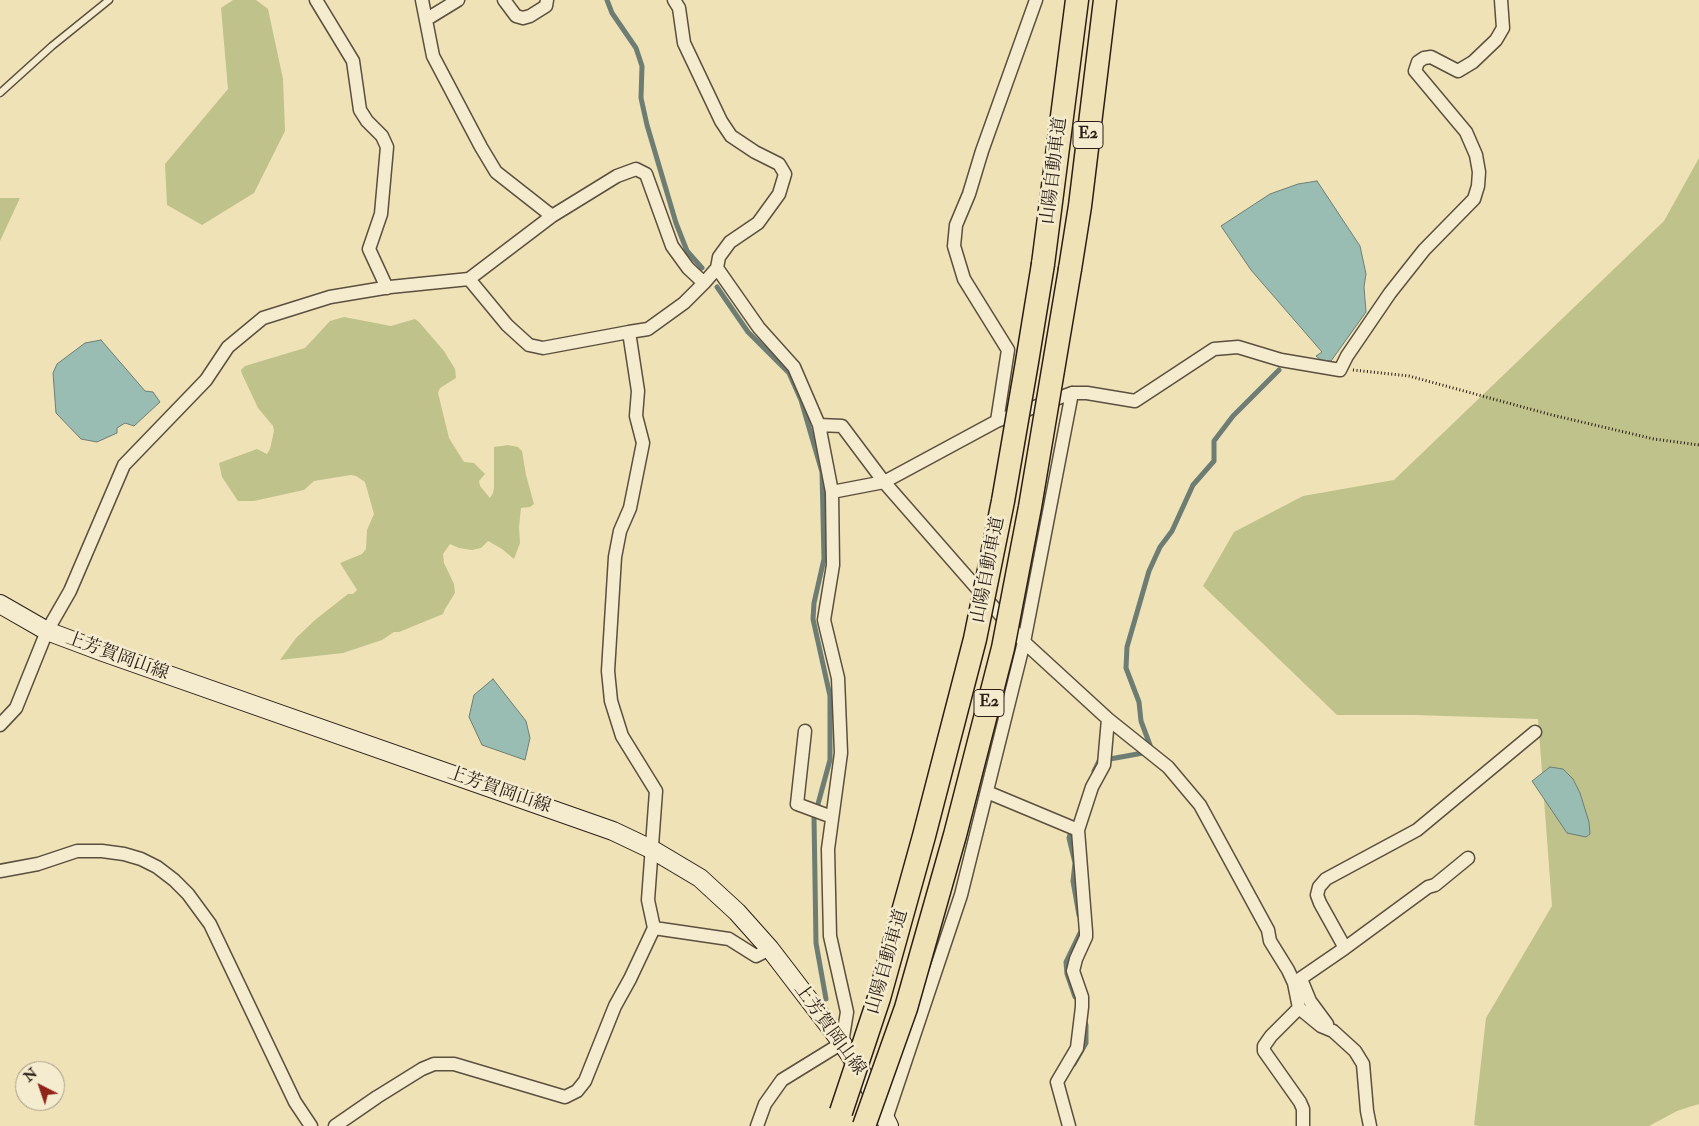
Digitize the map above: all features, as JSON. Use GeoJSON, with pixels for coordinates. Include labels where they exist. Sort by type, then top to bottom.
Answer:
{"type":"FeatureCollection","features":[{"type":"Feature","properties":{"kind":"highway","name":"山陽自動車道"},"geometry":{"type":"LineString","coordinates":[[838,1119],[879,998],[924,836],[975,639],[1006,482],[1043,264],[1076,0]]}},
{"type":"Feature","properties":{"kind":"highway","name":"山陽自動車道"},"geometry":{"type":"LineString","coordinates":[[864,1126],[906,1008],[955,835],[1003,648],[1030,507],[1080,206],[1105,0]]}},
{"type":"Feature","properties":{"kind":"main road","name":"上芳賀岡山線"},"geometry":{"type":"LineString","coordinates":[[0,604],[47,631],[198,686],[613,831],[653,850],[700,878],[737,912],[770,949],[842,1043],[865,1078],[888,1122]]}},
{"type":"Feature","properties":{"kind":"street"},"geometry":{"type":"LineString","coordinates":[[316,0],[353,61],[360,110],[367,121],[382,136],[387,147],[381,214],[369,249],[387,288]]}},
{"type":"Feature","properties":{"kind":"street"},"geometry":{"type":"LineString","coordinates":[[422,0],[433,56],[496,172],[552,216]]}},
{"type":"Feature","properties":{"kind":"street"},"geometry":{"type":"LineString","coordinates":[[427,19],[458,0]]}},
{"type":"Feature","properties":{"kind":"street"},"geometry":{"type":"LineString","coordinates":[[504,0],[516,16],[523,18],[546,6],[547,0]]}},
{"type":"Feature","properties":{"kind":"street"},"geometry":{"type":"LineString","coordinates":[[470,279],[507,325],[529,345],[543,348],[648,329],[684,303],[717,268],[719,257],[730,242],[758,223],[779,194],[785,174],[779,164],[755,152],[731,136],[720,120],[684,44],[679,8],[674,0]]}},
{"type":"Feature","properties":{"kind":"street"},"geometry":{"type":"LineString","coordinates":[[997,421],[1008,350],[964,280],[954,246],[956,225],[970,194],[982,151],[1036,0]]}},
{"type":"Feature","properties":{"kind":"street"},"geometry":{"type":"LineString","coordinates":[[832,492],[884,482],[997,421],[1072,393],[1087,393],[1135,401],[1214,349],[1238,347],[1281,360],[1340,370],[1346,356],[1390,293],[1424,250],[1474,199],[1478,186],[1479,172],[1476,155],[1466,132],[1414,71],[1418,62],[1424,58],[1431,57],[1458,71],[1473,62],[1496,40],[1503,28],[1501,0]]}},
{"type":"Feature","properties":{"kind":"street"},"geometry":{"type":"LineString","coordinates":[[0,725],[16,708],[47,631],[70,591],[124,464],[206,380],[234,340],[263,318],[330,297],[387,288],[470,279],[552,216],[617,176],[636,170],[646,174],[672,246],[688,268],[704,283]]}},
{"type":"Feature","properties":{"kind":"street"},"geometry":{"type":"LineString","coordinates":[[717,268],[759,328],[794,367],[819,425],[832,492],[833,566],[824,620],[838,678],[841,753],[828,849],[830,936],[847,1012],[842,1043],[782,1080],[765,1104],[758,1126]]}},
{"type":"Feature","properties":{"kind":"street"},"geometry":{"type":"LineString","coordinates":[[335,1126],[384,1093],[434,1064],[454,1064],[566,1097],[577,1092],[585,1081],[615,1006],[654,928],[648,900],[656,791],[622,736],[610,701],[608,671],[615,557],[620,531],[630,508],[644,443],[636,416],[638,391],[629,332]]}},
{"type":"Feature","properties":{"kind":"street"},"geometry":{"type":"LineString","coordinates":[[888,1122],[961,895],[987,792],[1024,642],[1072,393]]}},
{"type":"Feature","properties":{"kind":"street"},"geometry":{"type":"LineString","coordinates":[[819,425],[842,426],[884,482],[1024,642],[1108,719],[1168,767],[1200,805],[1268,930],[1270,941],[1288,970],[1333,1031],[1355,1051],[1363,1064],[1370,1126]]}},
{"type":"Feature","properties":{"kind":"street"},"geometry":{"type":"LineString","coordinates":[[1069,1126],[1057,1082],[1076,1048],[1082,998],[1073,971],[1086,937],[1074,829],[1104,761],[1108,719]]}},
{"type":"Feature","properties":{"kind":"street"},"geometry":{"type":"LineString","coordinates":[[806,730],[797,804],[832,817]]}},
{"type":"Feature","properties":{"kind":"street"},"geometry":{"type":"LineString","coordinates":[[1345,948],[1317,895],[1319,887],[1326,879],[1417,830],[1535,732]]}},
{"type":"Feature","properties":{"kind":"street"},"geometry":{"type":"LineString","coordinates":[[987,792],[1074,829]]}},
{"type":"Feature","properties":{"kind":"street"},"geometry":{"type":"LineString","coordinates":[[0,871],[38,864],[77,851],[102,850],[141,859],[174,880],[192,899],[210,924],[295,1102],[311,1126]]}},
{"type":"Feature","properties":{"kind":"street"},"geometry":{"type":"LineString","coordinates":[[1297,981],[1428,887],[1435,885],[1468,858]]}},
{"type":"Feature","properties":{"kind":"street"},"geometry":{"type":"LineString","coordinates":[[654,928],[728,939],[756,956],[770,949]]}},
{"type":"Feature","properties":{"kind":"street"},"geometry":{"type":"LineString","coordinates":[[1297,981],[1299,1008],[1321,1026],[1333,1031]]}},
{"type":"Feature","properties":{"kind":"street"},"geometry":{"type":"LineString","coordinates":[[1299,1008],[1270,1036],[1264,1046],[1264,1051],[1300,1102],[1303,1126]]}},
{"type":"Feature","properties":{"kind":"lane"},"geometry":{"type":"LineString","coordinates":[[0,93],[52,46],[110,0]]}},
{"type":"Feature","properties":{"kind":"path"},"geometry":{"type":"LineString","coordinates":[[1340,370],[1392,373],[1409,376],[1562,417],[1654,438],[1699,445]]}},
{"type":"Feature","properties":{"kind":"green space"},"geometry":{"type":"Polygon","coordinates":[[[233,0],[256,0],[268,9],[283,79],[285,131],[254,193],[202,225],[167,205],[165,164],[228,89],[221,8],[233,0]]]}},
{"type":"Feature","properties":{"kind":"green space"},"geometry":{"type":"Polygon","coordinates":[[[1699,158],[1699,1104],[1677,1111],[1649,1126],[1474,1125],[1486,1018],[1552,906],[1538,719],[1415,715],[1337,715],[1203,586],[1234,532],[1303,496],[1394,480],[1664,221],[1699,158]]]}},
{"type":"Feature","properties":{"kind":"green space"},"geometry":{"type":"Polygon","coordinates":[[[0,198],[20,198],[0,241],[0,198]]]}},
{"type":"Feature","properties":{"kind":"green space"},"geometry":{"type":"Polygon","coordinates":[[[344,317],[391,326],[415,319],[419,322],[444,351],[455,369],[456,378],[440,388],[438,393],[449,438],[464,462],[474,463],[485,474],[479,481],[480,486],[490,498],[494,488],[494,447],[508,445],[518,447],[522,451],[534,504],[530,507],[521,508],[520,543],[514,559],[488,541],[481,548],[472,550],[450,544],[443,554],[444,563],[454,584],[455,593],[443,614],[399,632],[394,632],[382,640],[343,653],[280,660],[296,638],[315,620],[348,594],[353,594],[357,590],[340,563],[362,554],[366,549],[367,530],[374,514],[365,482],[351,475],[314,481],[304,490],[254,501],[238,501],[222,477],[219,463],[257,449],[267,454],[270,449],[274,431],[273,426],[258,408],[241,370],[245,366],[305,348],[330,321],[344,317]]]}},
{"type":"Feature","properties":{"kind":"water"},"geometry":{"type":"Polygon","coordinates":[[[1317,181],[1360,246],[1366,274],[1364,287],[1366,312],[1331,361],[1322,361],[1316,356],[1322,352],[1251,270],[1221,226],[1270,194],[1298,184],[1317,181]]]}},
{"type":"Feature","properties":{"kind":"water"},"geometry":{"type":"Polygon","coordinates":[[[101,340],[145,391],[153,392],[160,402],[134,426],[125,423],[117,428],[117,433],[97,442],[81,439],[56,413],[53,373],[57,364],[85,343],[101,340]]]}},
{"type":"Feature","properties":{"kind":"water"},"geometry":{"type":"Polygon","coordinates":[[[493,679],[526,721],[530,738],[525,760],[482,745],[469,717],[474,695],[493,679]]]}},
{"type":"Feature","properties":{"kind":"water"},"geometry":{"type":"Polygon","coordinates":[[[1550,767],[1563,769],[1573,779],[1580,793],[1589,822],[1590,834],[1586,837],[1567,833],[1532,781],[1550,767]]]}},
{"type":"Feature","properties":{"kind":"waterway"},"geometry":{"type":"LineString","coordinates":[[607,0],[612,13],[636,48],[642,66],[641,98],[647,125],[676,223],[687,251],[702,268]]}},
{"type":"Feature","properties":{"kind":"waterway"},"geometry":{"type":"LineString","coordinates":[[717,287],[748,332],[789,373],[801,400],[822,472],[824,559],[814,603],[813,619],[830,696],[830,760],[818,804]]}},
{"type":"Feature","properties":{"kind":"waterway"},"geometry":{"type":"LineString","coordinates":[[1094,771],[1099,761],[1143,753],[1150,745],[1141,721],[1139,702],[1126,668],[1127,647],[1149,571],[1160,547],[1172,531],[1193,485],[1214,461],[1214,441],[1233,416],[1279,370]]}},
{"type":"Feature","properties":{"kind":"waterway"},"geometry":{"type":"LineString","coordinates":[[814,817],[816,943],[826,999]]}},
{"type":"Feature","properties":{"kind":"waterway"},"geometry":{"type":"LineString","coordinates":[[1072,828],[1069,838],[1075,863],[1073,881],[1079,915]]}},
{"type":"Feature","properties":{"kind":"waterway"},"geometry":{"type":"LineString","coordinates":[[1075,997],[1067,974],[1066,962],[1080,933]]}},
{"type":"Feature","properties":{"kind":"waterway"},"geometry":{"type":"LineString","coordinates":[[1074,1064],[1086,1043],[1084,1019]]}}]}
